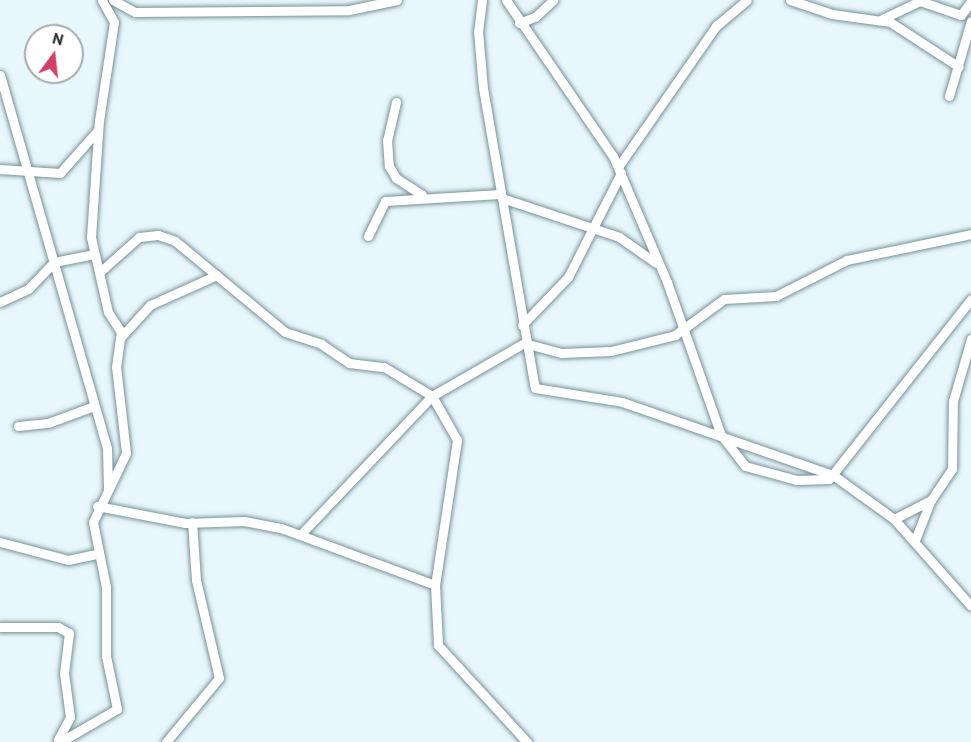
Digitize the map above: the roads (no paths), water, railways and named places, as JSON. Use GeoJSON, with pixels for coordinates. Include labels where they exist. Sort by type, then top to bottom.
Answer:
{"type":"FeatureCollection","features":[{"type":"Feature","properties":{"kind":"street"},"geometry":{"type":"LineString","coordinates":[[58,742],[88,722],[110,718],[117,709],[106,656],[106,587],[97,554],[93,522],[97,506],[126,453],[116,367],[120,338],[108,312],[102,270],[94,254],[91,208],[98,130],[114,22],[102,0]]}},
{"type":"Feature","properties":{"kind":"street"},"geometry":{"type":"LineString","coordinates":[[110,11],[112,0],[135,12],[349,10],[397,0]]}},
{"type":"Feature","properties":{"kind":"street"},"geometry":{"type":"LineString","coordinates":[[482,0],[478,31],[483,88],[524,343],[535,388],[604,396],[833,475],[894,519],[915,540],[971,606]]}},
{"type":"Feature","properties":{"kind":"street"},"geometry":{"type":"LineString","coordinates":[[506,0],[519,23],[590,117],[620,170],[658,264],[721,435],[745,466],[806,481],[833,475],[971,299]]}},
{"type":"Feature","properties":{"kind":"street"},"geometry":{"type":"LineString","coordinates":[[527,34],[535,18],[553,0]]}},
{"type":"Feature","properties":{"kind":"street"},"geometry":{"type":"LineString","coordinates":[[522,325],[568,277],[620,170],[716,26],[747,0]]}},
{"type":"Feature","properties":{"kind":"street"},"geometry":{"type":"LineString","coordinates":[[790,0],[832,14],[882,19],[959,67]]}},
{"type":"Feature","properties":{"kind":"street"},"geometry":{"type":"LineString","coordinates":[[882,19],[920,2],[960,15],[971,1]]}},
{"type":"Feature","properties":{"kind":"street"},"geometry":{"type":"LineString","coordinates":[[519,23],[535,18]]}},
{"type":"Feature","properties":{"kind":"street"},"geometry":{"type":"LineString","coordinates":[[949,96],[969,37],[971,21]]}},
{"type":"Feature","properties":{"kind":"street"},"geometry":{"type":"LineString","coordinates":[[0,75],[107,447],[108,489]]}},
{"type":"Feature","properties":{"kind":"street"},"geometry":{"type":"LineString","coordinates":[[396,102],[387,140],[389,166],[396,178],[422,195]]}},
{"type":"Feature","properties":{"kind":"street"},"geometry":{"type":"LineString","coordinates":[[0,169],[60,173],[98,130]]}},
{"type":"Feature","properties":{"kind":"street"},"geometry":{"type":"LineString","coordinates":[[368,236],[375,230],[382,202],[422,195],[501,196],[627,241],[658,264]]}},
{"type":"Feature","properties":{"kind":"street"},"geometry":{"type":"LineString","coordinates":[[301,534],[432,396],[524,343],[589,353],[681,330],[724,299],[776,296],[847,260],[971,234]]}},
{"type":"Feature","properties":{"kind":"street"},"geometry":{"type":"LineString","coordinates":[[102,270],[129,244],[158,235],[175,241],[285,332],[321,344],[349,363],[384,367],[432,396],[457,440],[435,585],[438,645],[527,742]]}},
{"type":"Feature","properties":{"kind":"street"},"geometry":{"type":"LineString","coordinates":[[0,302],[28,289],[54,262],[94,254]]}},
{"type":"Feature","properties":{"kind":"street"},"geometry":{"type":"LineString","coordinates":[[120,338],[150,304],[217,275]]}},
{"type":"Feature","properties":{"kind":"street"},"geometry":{"type":"LineString","coordinates":[[915,540],[931,500],[952,469],[953,401],[971,339]]}},
{"type":"Feature","properties":{"kind":"street"},"geometry":{"type":"LineString","coordinates":[[18,426],[48,423],[94,406]]}},
{"type":"Feature","properties":{"kind":"street"},"geometry":{"type":"LineString","coordinates":[[894,519],[931,500]]}},
{"type":"Feature","properties":{"kind":"street"},"geometry":{"type":"LineString","coordinates":[[97,506],[192,522],[244,521],[301,534],[435,585]]}},
{"type":"Feature","properties":{"kind":"street"},"geometry":{"type":"LineString","coordinates":[[166,742],[219,678],[196,580],[192,522]]}},
{"type":"Feature","properties":{"kind":"street"},"geometry":{"type":"LineString","coordinates":[[0,542],[68,560],[97,554]]}},
{"type":"Feature","properties":{"kind":"street"},"geometry":{"type":"LineString","coordinates":[[0,627],[58,627],[69,633],[64,673],[70,717],[58,742]]}}]}
